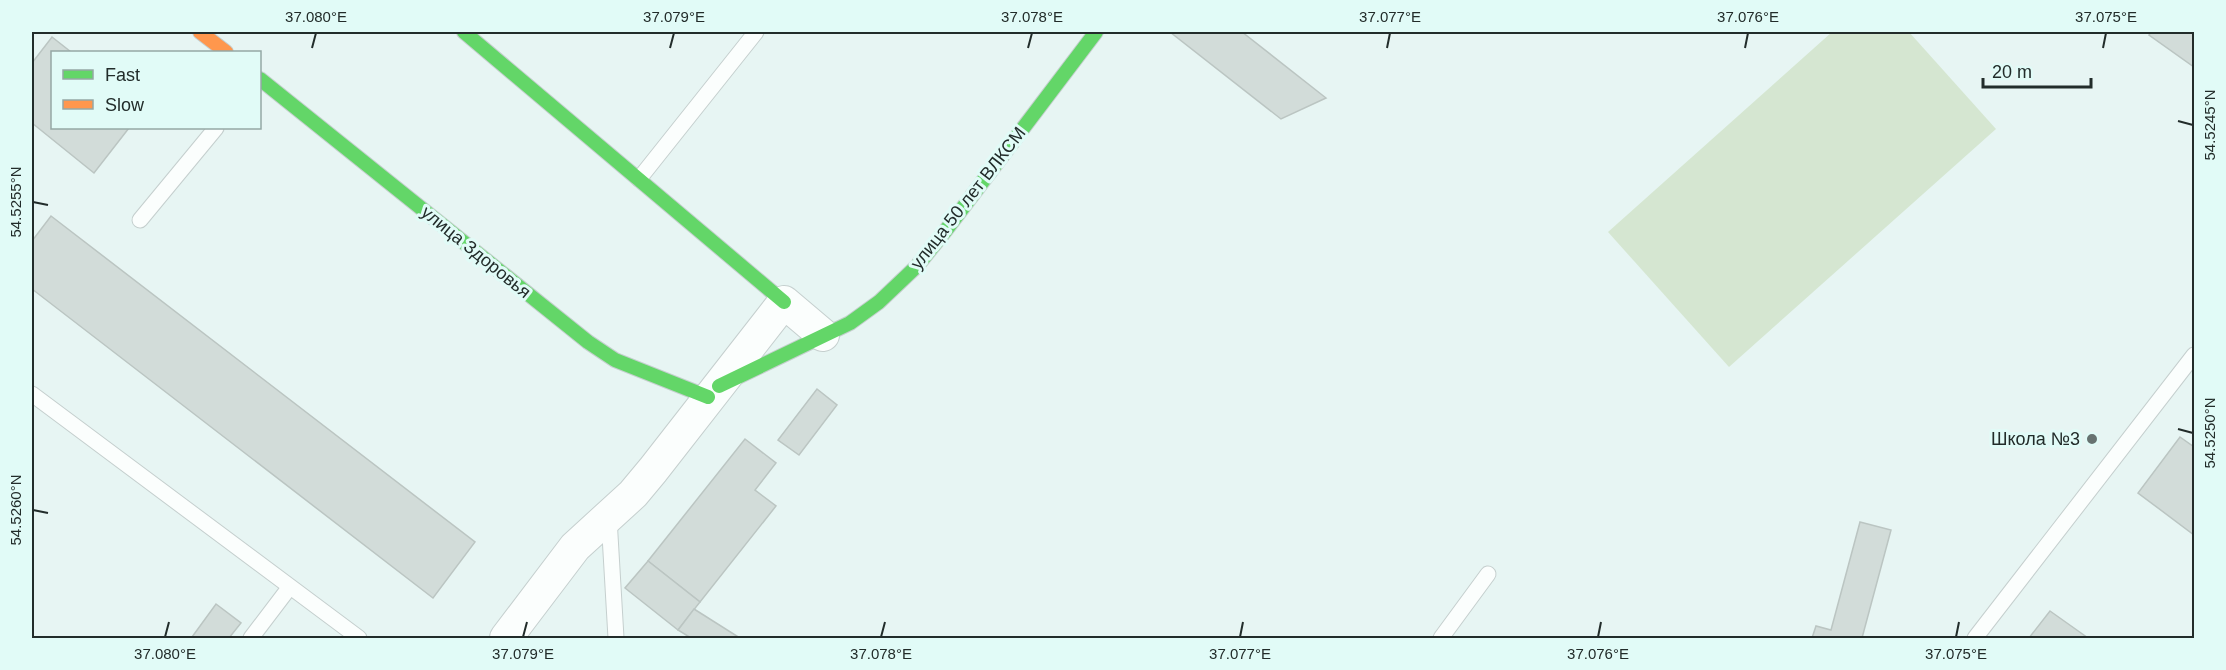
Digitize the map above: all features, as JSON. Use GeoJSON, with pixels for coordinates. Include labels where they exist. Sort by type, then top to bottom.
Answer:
{"type":"FeatureCollection","features":[{"type":"Feature","properties":{"kind":"street"},"geometry":{"type":"LineString","coordinates":[[200,32],[225,51]]}},
{"type":"Feature","properties":{"kind":"street"},"geometry":{"type":"LineString","coordinates":[[464,32],[824,336]]}},
{"type":"Feature","properties":{"kind":"street","name":"улица 50 лет ВЛКСМ"},"geometry":{"type":"LineString","coordinates":[[713,391],[850,323],[879,302],[917,266],[1096,32]]}},
{"type":"Feature","properties":{"kind":"street","name":"улица Здоровья"},"geometry":{"type":"LineString","coordinates":[[261,80],[588,342],[615,360],[713,391]]}},
{"type":"Feature","properties":{"kind":"street","name":"улица 50 лет ВЛКСМ"},"geometry":{"type":"LineString","coordinates":[[506,639],[575,547],[653,470],[784,302]]}},
{"type":"Feature","properties":{"kind":"lane"},"geometry":{"type":"LineString","coordinates":[[639,179],[756,32]]}},
{"type":"Feature","properties":{"kind":"lane"},"geometry":{"type":"LineString","coordinates":[[140,220],[215,129]]}},
{"type":"Feature","properties":{"kind":"lane"},"geometry":{"type":"LineString","coordinates":[[1975,639],[2194,355]]}},
{"type":"Feature","properties":{"kind":"lane"},"geometry":{"type":"LineString","coordinates":[[32,394],[358,639]]}},
{"type":"Feature","properties":{"kind":"lane"},"geometry":{"type":"LineString","coordinates":[[609,515],[616,639]]}},
{"type":"Feature","properties":{"kind":"lane"},"geometry":{"type":"LineString","coordinates":[[1441,639],[1488,574]]}},
{"type":"Feature","properties":{"kind":"lane"},"geometry":{"type":"LineString","coordinates":[[251,639],[289,588]]}},
{"type":"Feature","properties":{"kind":"green space"},"geometry":{"type":"Polygon","coordinates":[[[1832,32],[1909,32],[1996,129],[1729,367],[1608,232],[1832,32]]]}},
{"type":"Feature","properties":{"kind":"building"},"geometry":{"type":"Polygon","coordinates":[[[1170,32],[1242,32],[1326,98],[1281,119],[1170,32]]]}},
{"type":"Feature","properties":{"kind":"building"},"geometry":{"type":"Polygon","coordinates":[[[2151,32],[2194,32],[2194,67],[2149,35],[2151,32]]]}},
{"type":"Feature","properties":{"kind":"building"},"geometry":{"type":"Polygon","coordinates":[[[52,37],[70,51],[51,51],[51,129],[128,129],[94,173],[32,123],[32,63],[52,37]]]}},
{"type":"Feature","properties":{"kind":"building"},"geometry":{"type":"Polygon","coordinates":[[[51,216],[475,542],[433,598],[32,289],[32,241],[51,216]]]}},
{"type":"Feature","properties":{"kind":"building"},"geometry":{"type":"Polygon","coordinates":[[[817,389],[837,405],[799,455],[778,440],[817,389]]]}},
{"type":"Feature","properties":{"kind":"building"},"geometry":{"type":"Polygon","coordinates":[[[2180,437],[2194,447],[2194,535],[2138,493],[2180,437]]]}},
{"type":"Feature","properties":{"kind":"building"},"geometry":{"type":"Polygon","coordinates":[[[745,439],[776,463],[755,490],[776,506],[700,602],[648,561],[745,439]]]}},
{"type":"Feature","properties":{"kind":"building"},"geometry":{"type":"Polygon","coordinates":[[[1860,522],[1891,530],[1862,638],[1812,638],[1816,626],[1831,630],[1860,522]]]}},
{"type":"Feature","properties":{"kind":"building"},"geometry":{"type":"Polygon","coordinates":[[[648,561],[700,602],[678,630],[625,588],[648,561]]]}},
{"type":"Feature","properties":{"kind":"building"},"geometry":{"type":"Polygon","coordinates":[[[216,604],[241,623],[229,638],[192,637],[216,604]]]}},
{"type":"Feature","properties":{"kind":"building"},"geometry":{"type":"Polygon","coordinates":[[[694,609],[740,638],[691,638],[678,630],[694,609]]]}},
{"type":"Feature","properties":{"kind":"building"},"geometry":{"type":"Polygon","coordinates":[[[2050,611],[2088,638],[2029,638],[2050,611]]]}},
{"type":"Feature","properties":{"kind":"traffic: fast"},"geometry":{"type":"LineString","coordinates":[[464,32],[784,302]]}},
{"type":"Feature","properties":{"kind":"traffic: fast"},"geometry":{"type":"LineString","coordinates":[[719,386],[850,323],[879,302],[917,266],[946,230],[1096,32]]}},
{"type":"Feature","properties":{"kind":"traffic: fast"},"geometry":{"type":"LineString","coordinates":[[261,80],[588,342],[615,360],[708,397]]}},
{"type":"Feature","properties":{"kind":"traffic: slow"},"geometry":{"type":"LineString","coordinates":[[200,32],[225,51]]}},
{"type":"Feature","properties":{"kind":"place","name":"Школа №3"},"geometry":{"type":"Point","coordinates":[2092,439]}}]}
